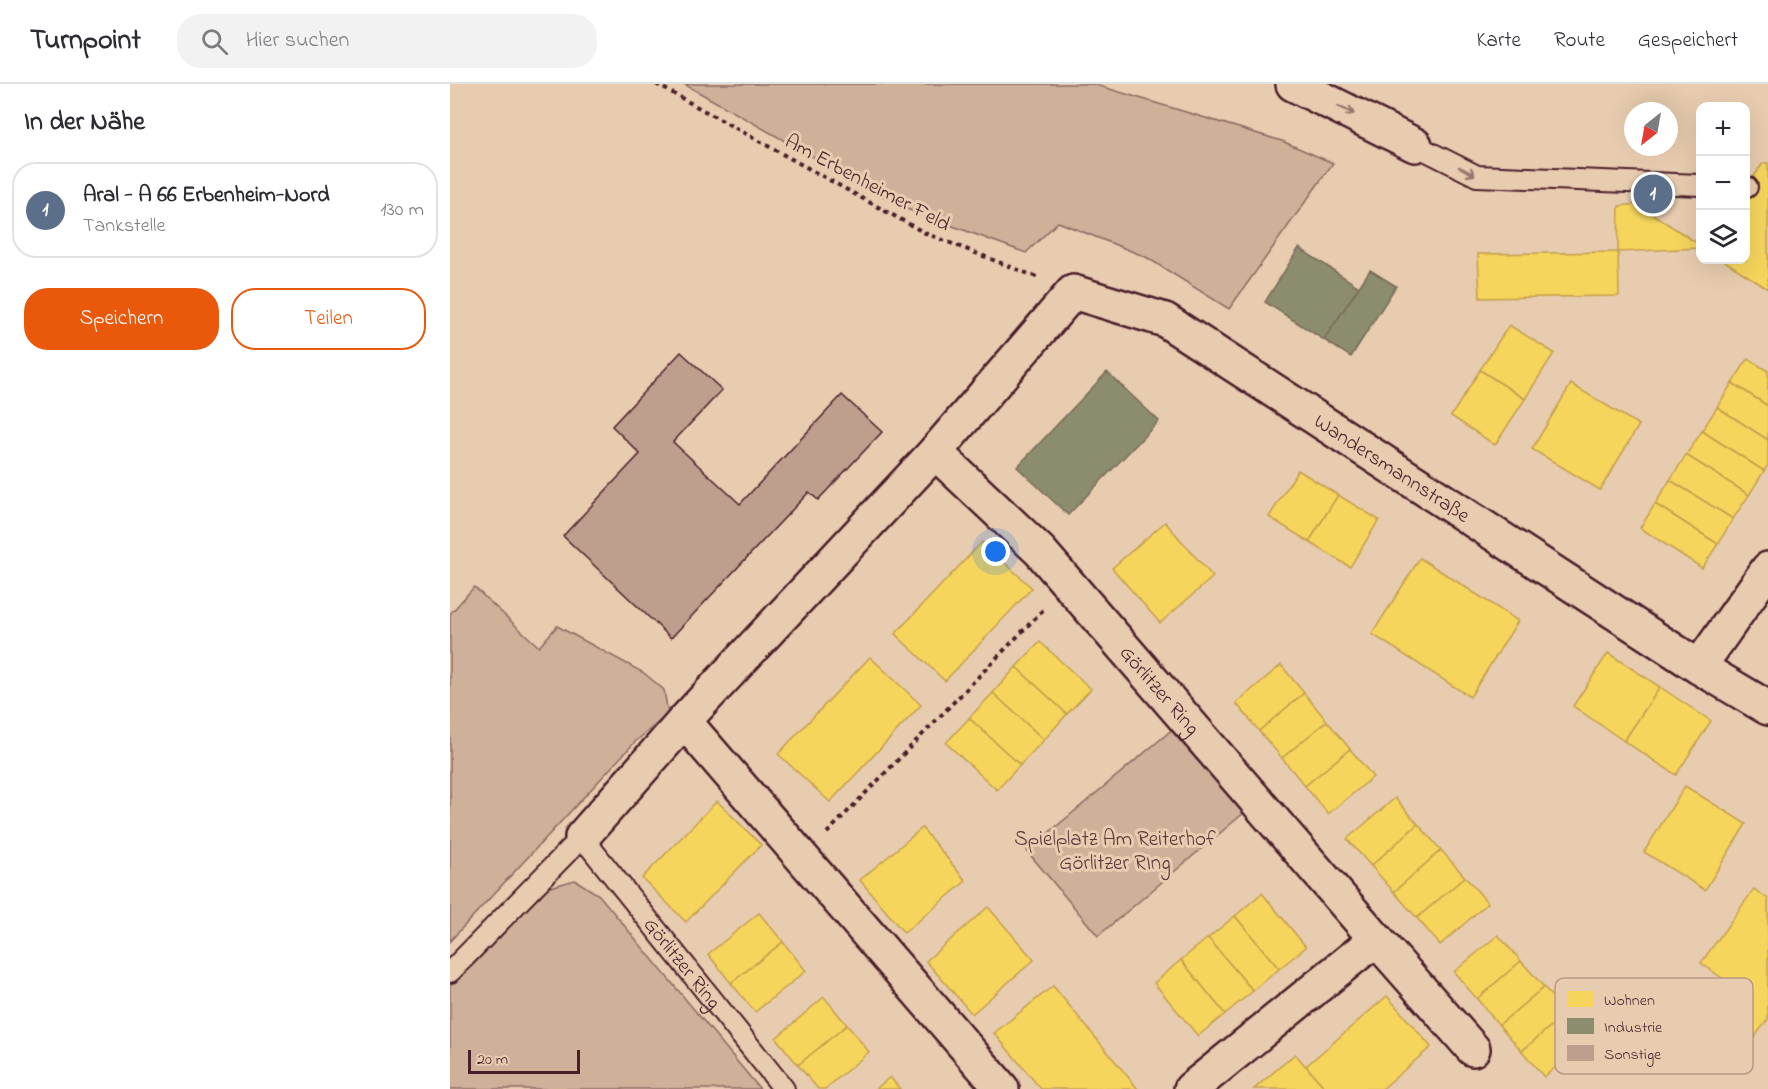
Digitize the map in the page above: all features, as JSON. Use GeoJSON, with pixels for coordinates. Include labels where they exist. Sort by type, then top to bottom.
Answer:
{"type":"FeatureCollection","features":[{"type":"Feature","properties":{"kind":"main road"},"geometry":{"type":"LineString","coordinates":[[1293,84],[1415,145]]}},
{"type":"Feature","properties":{"kind":"main road"},"geometry":{"type":"LineString","coordinates":[[582,837],[684,722],[935,452],[1073,292]]}},
{"type":"Feature","properties":{"kind":"main road","name":"Wandersmannstraße"},"geometry":{"type":"LineString","coordinates":[[1073,292],[1165,320],[1699,667],[1768,708]]}},
{"type":"Feature","properties":{"kind":"main road","name":"Görlitzer Ring"},"geometry":{"type":"LineString","coordinates":[[935,452],[1040,551],[1473,1049]]}},
{"type":"Feature","properties":{"kind":"main road"},"geometry":{"type":"LineString","coordinates":[[1699,667],[1768,569]]}},
{"type":"Feature","properties":{"kind":"main road"},"geometry":{"type":"LineString","coordinates":[[684,722],[1002,1089]]}},
{"type":"Feature","properties":{"kind":"main road"},"geometry":{"type":"LineString","coordinates":[[1191,1089],[1376,939]]}},
{"type":"Feature","properties":{"kind":"lane"},"geometry":{"type":"LineString","coordinates":[[1415,145],[1477,176],[1696,185]]}},
{"type":"Feature","properties":{"kind":"lane"},"geometry":{"type":"LineString","coordinates":[[450,972],[582,837]]}},
{"type":"Feature","properties":{"kind":"lane","name":"Görlitzer Ring"},"geometry":{"type":"LineString","coordinates":[[582,837],[784,1089]]}},
{"type":"Feature","properties":{"kind":"path","name":"Am Erbenheimer Feld"},"geometry":{"type":"LineString","coordinates":[[656,84],[925,233],[1073,292]]}},
{"type":"Feature","properties":{"kind":"path"},"geometry":{"type":"LineString","coordinates":[[803,859],[1068,584]]}},
{"type":"Feature","properties":{"kind":"green space"},"geometry":{"type":"Polygon","coordinates":[[[684,84],[1093,84],[1282,141],[1333,163],[1229,309],[1146,257],[1058,222],[1026,253],[904,208],[684,84]]]}},
{"type":"Feature","properties":{"kind":"green space"},"geometry":{"type":"Polygon","coordinates":[[[474,587],[539,647],[557,626],[644,673],[664,690],[668,714],[635,742],[450,941],[450,614],[474,587]]]}},
{"type":"Feature","properties":{"kind":"green space","name":"Spielplatz Am Reiterhof Görlitzer RIng"},"geometry":{"type":"Polygon","coordinates":[[[1174,728],[1245,812],[1098,936],[1027,851],[1174,728]]]}},
{"type":"Feature","properties":{"kind":"green space"},"geometry":{"type":"Polygon","coordinates":[[[575,880],[599,895],[760,1089],[450,1089],[450,985],[547,888],[575,880]]]}},
{"type":"Feature","properties":{"kind":"building: Wohnen"},"geometry":{"type":"Polygon","coordinates":[[[1763,163],[1768,163],[1768,289],[1729,264],[1750,264],[1750,182],[1763,163]]]}},
{"type":"Feature","properties":{"kind":"building: Wohnen"},"geometry":{"type":"Polygon","coordinates":[[[1637,204],[1696,242],[1696,248],[1618,252],[1619,206],[1637,204]]]}},
{"type":"Feature","properties":{"kind":"building: Wohnen"},"geometry":{"type":"Polygon","coordinates":[[[1618,252],[1619,296],[1480,298],[1478,254],[1618,252]]]}},
{"type":"Feature","properties":{"kind":"building: Wohnen"},"geometry":{"type":"Polygon","coordinates":[[[1509,325],[1554,353],[1525,399],[1480,370],[1509,325]]]}},
{"type":"Feature","properties":{"kind":"building: Wohnen"},"geometry":{"type":"Polygon","coordinates":[[[1748,359],[1768,371],[1768,406],[1732,383],[1748,359]]]}},
{"type":"Feature","properties":{"kind":"building: Wohnen"},"geometry":{"type":"Polygon","coordinates":[[[1480,370],[1525,399],[1495,445],[1451,416],[1480,370]]]}},
{"type":"Feature","properties":{"kind":"building: Wohnen"},"geometry":{"type":"Polygon","coordinates":[[[1732,383],[1768,406],[1768,440],[1717,407],[1732,383]]]}},
{"type":"Feature","properties":{"kind":"building: Wohnen"},"geometry":{"type":"Polygon","coordinates":[[[1571,384],[1639,425],[1600,490],[1532,449],[1571,384]]]}},
{"type":"Feature","properties":{"kind":"building: Wohnen"},"geometry":{"type":"Polygon","coordinates":[[[1717,407],[1768,440],[1768,465],[1764,471],[1702,431],[1717,407]]]}},
{"type":"Feature","properties":{"kind":"building: Wohnen"},"geometry":{"type":"Polygon","coordinates":[[[1702,431],[1764,471],[1749,495],[1686,455],[1702,431]]]}},
{"type":"Feature","properties":{"kind":"building: Wohnen"},"geometry":{"type":"Polygon","coordinates":[[[1686,455],[1749,495],[1733,519],[1670,480],[1686,455]]]}},
{"type":"Feature","properties":{"kind":"building: Wohnen"},"geometry":{"type":"Polygon","coordinates":[[[1298,470],[1338,495],[1309,542],[1269,517],[1298,470]]]}},
{"type":"Feature","properties":{"kind":"building: Wohnen"},"geometry":{"type":"Polygon","coordinates":[[[1670,480],[1733,519],[1718,544],[1655,504],[1670,480]]]}},
{"type":"Feature","properties":{"kind":"building: Wohnen"},"geometry":{"type":"Polygon","coordinates":[[[1338,495],[1379,520],[1350,567],[1309,542],[1338,495]]]}},
{"type":"Feature","properties":{"kind":"building: Wohnen"},"geometry":{"type":"Polygon","coordinates":[[[1655,504],[1718,544],[1702,568],[1640,528],[1655,504]]]}},
{"type":"Feature","properties":{"kind":"building: Wohnen"},"geometry":{"type":"Polygon","coordinates":[[[1165,522],[1213,577],[1160,623],[1112,568],[1165,522]]]}},
{"type":"Feature","properties":{"kind":"building: Wohnen"},"geometry":{"type":"Polygon","coordinates":[[[982,542],[1032,588],[945,681],[895,634],[982,542]]]}},
{"type":"Feature","properties":{"kind":"building: Wohnen"},"geometry":{"type":"Polygon","coordinates":[[[1420,558],[1518,621],[1470,697],[1372,634],[1420,558]]]}},
{"type":"Feature","properties":{"kind":"building: Wohnen"},"geometry":{"type":"Polygon","coordinates":[[[1040,642],[1091,689],[1067,714],[1016,667],[1040,642]]]}},
{"type":"Feature","properties":{"kind":"building: Wohnen"},"geometry":{"type":"Polygon","coordinates":[[[1608,653],[1660,687],[1624,741],[1573,706],[1608,653]]]}},
{"type":"Feature","properties":{"kind":"building: Wohnen"},"geometry":{"type":"Polygon","coordinates":[[[870,657],[921,705],[830,802],[778,754],[870,657]]]}},
{"type":"Feature","properties":{"kind":"building: Wohnen"},"geometry":{"type":"Polygon","coordinates":[[[1281,665],[1304,693],[1259,731],[1236,703],[1281,665]]]}},
{"type":"Feature","properties":{"kind":"building: Wohnen"},"geometry":{"type":"Polygon","coordinates":[[[1016,667],[1067,714],[1044,740],[993,693],[1016,667]]]}},
{"type":"Feature","properties":{"kind":"building: Wohnen"},"geometry":{"type":"Polygon","coordinates":[[[1660,687],[1711,721],[1676,775],[1624,741],[1660,687]]]}},
{"type":"Feature","properties":{"kind":"building: Wohnen"},"geometry":{"type":"Polygon","coordinates":[[[993,693],[1044,740],[1020,765],[969,718],[993,693]]]}},
{"type":"Feature","properties":{"kind":"building: Wohnen"},"geometry":{"type":"Polygon","coordinates":[[[1304,693],[1327,721],[1282,758],[1259,731],[1304,693]]]}},
{"type":"Feature","properties":{"kind":"building: Wohnen"},"geometry":{"type":"Polygon","coordinates":[[[969,718],[1020,765],[997,790],[946,743],[969,718]]]}},
{"type":"Feature","properties":{"kind":"building: Wohnen"},"geometry":{"type":"Polygon","coordinates":[[[1327,721],[1350,749],[1305,786],[1282,758],[1327,721]]]}},
{"type":"Feature","properties":{"kind":"building: Wohnen"},"geometry":{"type":"Polygon","coordinates":[[[1350,749],[1373,777],[1328,814],[1305,786],[1350,749]]]}},
{"type":"Feature","properties":{"kind":"building: Wohnen"},"geometry":{"type":"Polygon","coordinates":[[[1685,786],[1746,824],[1705,890],[1644,852],[1685,786]]]}},
{"type":"Feature","properties":{"kind":"building: Wohnen"},"geometry":{"type":"Polygon","coordinates":[[[1395,798],[1418,824],[1371,866],[1347,839],[1395,798]]]}},
{"type":"Feature","properties":{"kind":"building: Wohnen"},"geometry":{"type":"Polygon","coordinates":[[[717,801],[761,845],[686,922],[642,878],[717,801]]]}},
{"type":"Feature","properties":{"kind":"building: Wohnen"},"geometry":{"type":"Polygon","coordinates":[[[1418,824],[1441,850],[1394,892],[1371,866],[1418,824]]]}},
{"type":"Feature","properties":{"kind":"building: Wohnen"},"geometry":{"type":"Polygon","coordinates":[[[922,828],[966,881],[904,933],[860,880],[922,828]]]}},
{"type":"Feature","properties":{"kind":"building: Wohnen"},"geometry":{"type":"Polygon","coordinates":[[[1441,850],[1465,877],[1417,918],[1394,892],[1441,850]]]}},
{"type":"Feature","properties":{"kind":"building: Wohnen"},"geometry":{"type":"Polygon","coordinates":[[[1465,877],[1488,903],[1440,945],[1417,918],[1465,877]]]}},
{"type":"Feature","properties":{"kind":"building: Wohnen"},"geometry":{"type":"Polygon","coordinates":[[[1754,889],[1768,899],[1768,1019],[1753,1039],[1753,978],[1722,978],[1701,963],[1754,889]]]}},
{"type":"Feature","properties":{"kind":"building: Wohnen"},"geometry":{"type":"Polygon","coordinates":[[[1262,893],[1306,947],[1279,969],[1235,916],[1262,893]]]}},
{"type":"Feature","properties":{"kind":"building: Wohnen"},"geometry":{"type":"Polygon","coordinates":[[[988,907],[1034,960],[972,1014],[926,961],[988,907]]]}},
{"type":"Feature","properties":{"kind":"building: Wohnen"},"geometry":{"type":"Polygon","coordinates":[[[759,913],[783,942],[731,983],[708,954],[759,913]]]}},
{"type":"Feature","properties":{"kind":"building: Wohnen"},"geometry":{"type":"Polygon","coordinates":[[[1235,916],[1279,969],[1253,991],[1208,938],[1235,916]]]}},
{"type":"Feature","properties":{"kind":"building: Wohnen"},"geometry":{"type":"Polygon","coordinates":[[[1498,935],[1521,961],[1477,999],[1454,972],[1498,935]]]}},
{"type":"Feature","properties":{"kind":"building: Wohnen"},"geometry":{"type":"Polygon","coordinates":[[[1208,938],[1253,991],[1225,1014],[1181,960],[1208,938]]]}},
{"type":"Feature","properties":{"kind":"building: Wohnen"},"geometry":{"type":"Polygon","coordinates":[[[783,942],[806,971],[755,1012],[731,983],[783,942]]]}},
{"type":"Feature","properties":{"kind":"building: Wohnen"},"geometry":{"type":"Polygon","coordinates":[[[1181,960],[1225,1014],[1198,1036],[1154,983],[1181,960]]]}},
{"type":"Feature","properties":{"kind":"building: Wohnen"},"geometry":{"type":"Polygon","coordinates":[[[1521,961],[1544,987],[1499,1025],[1477,999],[1521,961]]]}},
{"type":"Feature","properties":{"kind":"building: Wohnen"},"geometry":{"type":"Polygon","coordinates":[[[1053,986],[1138,1089],[1041,1089],[994,1033],[1053,986]]]}},
{"type":"Feature","properties":{"kind":"building: Wohnen"},"geometry":{"type":"Polygon","coordinates":[[[1544,987],[1555,1000],[1555,1022],[1522,1051],[1499,1025],[1544,987]]]}},
{"type":"Feature","properties":{"kind":"building: Wohnen"},"geometry":{"type":"Polygon","coordinates":[[[1387,996],[1431,1047],[1382,1089],[1326,1089],[1306,1066],[1387,996]]]}},
{"type":"Feature","properties":{"kind":"building: Wohnen"},"geometry":{"type":"Polygon","coordinates":[[[824,997],[847,1025],[798,1065],[776,1038],[824,997]]]}},
{"type":"Feature","properties":{"kind":"building: Wohnen"},"geometry":{"type":"Polygon","coordinates":[[[1555,1022],[1555,1068],[1544,1077],[1522,1051],[1555,1022]]]}},
{"type":"Feature","properties":{"kind":"building: Wohnen"},"geometry":{"type":"Polygon","coordinates":[[[847,1025],[869,1052],[825,1089],[818,1089],[798,1065],[847,1025]]]}},
{"type":"Feature","properties":{"kind":"building: Wohnen"},"geometry":{"type":"Polygon","coordinates":[[[1295,1054],[1326,1089],[1254,1089],[1295,1054]]]}},
{"type":"Feature","properties":{"kind":"building: Wohnen"},"geometry":{"type":"Polygon","coordinates":[[[890,1077],[900,1089],[876,1089],[890,1077]]]}},
{"type":"Feature","properties":{"kind":"building: Industrie"},"geometry":{"type":"Polygon","coordinates":[[[1299,248],[1359,287],[1324,340],[1265,302],[1299,248]]]}},
{"type":"Feature","properties":{"kind":"building: Industrie"},"geometry":{"type":"Polygon","coordinates":[[[1370,270],[1396,286],[1351,357],[1324,340],[1370,270]]]}},
{"type":"Feature","properties":{"kind":"building: Industrie"},"geometry":{"type":"Polygon","coordinates":[[[1107,372],[1159,421],[1068,515],[1017,467],[1107,372]]]}},
{"type":"Feature","properties":{"kind":"building: Sonstige"},"geometry":{"type":"Polygon","coordinates":[[[681,352],[722,390],[673,442],[740,504],[842,395],[882,432],[818,500],[809,492],[671,638],[563,536],[640,454],[612,426],[681,352]]]}},
{"type":"Feature","properties":{"kind":"place","name":"Aral - A 66 Erbenheim-Nord"},"geometry":{"type":"Point","coordinates":[1653,194]}}]}
